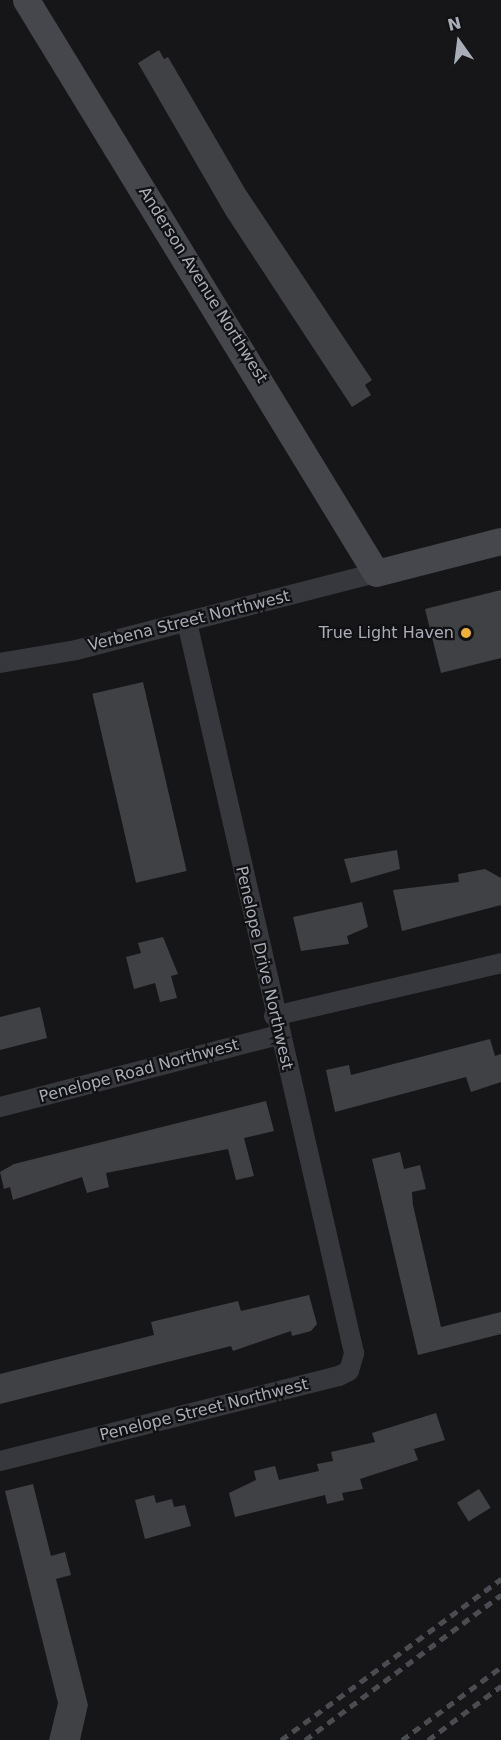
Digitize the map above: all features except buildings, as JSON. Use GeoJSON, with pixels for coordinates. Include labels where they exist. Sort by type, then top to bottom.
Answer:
{"type":"FeatureCollection","features":[{"type":"Feature","properties":{"kind":"street","name":"Anderson Avenue Northwest"},"geometry":{"type":"LineString","coordinates":[[26,0],[376,573]]}},
{"type":"Feature","properties":{"kind":"street"},"geometry":{"type":"LineString","coordinates":[[376,573],[501,541]]}},
{"type":"Feature","properties":{"kind":"street","name":"Verbena Street Northwest"},"geometry":{"type":"LineString","coordinates":[[0,663],[187,622],[376,573]]}},
{"type":"Feature","properties":{"kind":"street","name":"Penelope Drive Northwest"},"geometry":{"type":"LineString","coordinates":[[187,622],[276,1025],[345,1314]]}},
{"type":"Feature","properties":{"kind":"street","name":"Penelope Road Northwest"},"geometry":{"type":"LineString","coordinates":[[0,1107],[276,1025],[501,963]]}},
{"type":"Feature","properties":{"kind":"street","name":"Penelope Street Northwest"},"geometry":{"type":"LineString","coordinates":[[0,1461],[339,1376],[349,1371],[354,1353],[345,1314]]}},
{"type":"Feature","properties":{"kind":"railway"},"geometry":{"type":"LineString","coordinates":[[281,1740],[501,1579]]}},
{"type":"Feature","properties":{"kind":"railway"},"geometry":{"type":"LineString","coordinates":[[305,1740],[501,1595]]}},
{"type":"Feature","properties":{"kind":"railway"},"geometry":{"type":"LineString","coordinates":[[402,1740],[501,1667]]}},
{"type":"Feature","properties":{"kind":"railway"},"geometry":{"type":"LineString","coordinates":[[428,1740],[501,1686]]}},
{"type":"Feature","properties":{"kind":"place","name":"True Light Haven"},"geometry":{"type":"Point","coordinates":[466,633]}}]}
